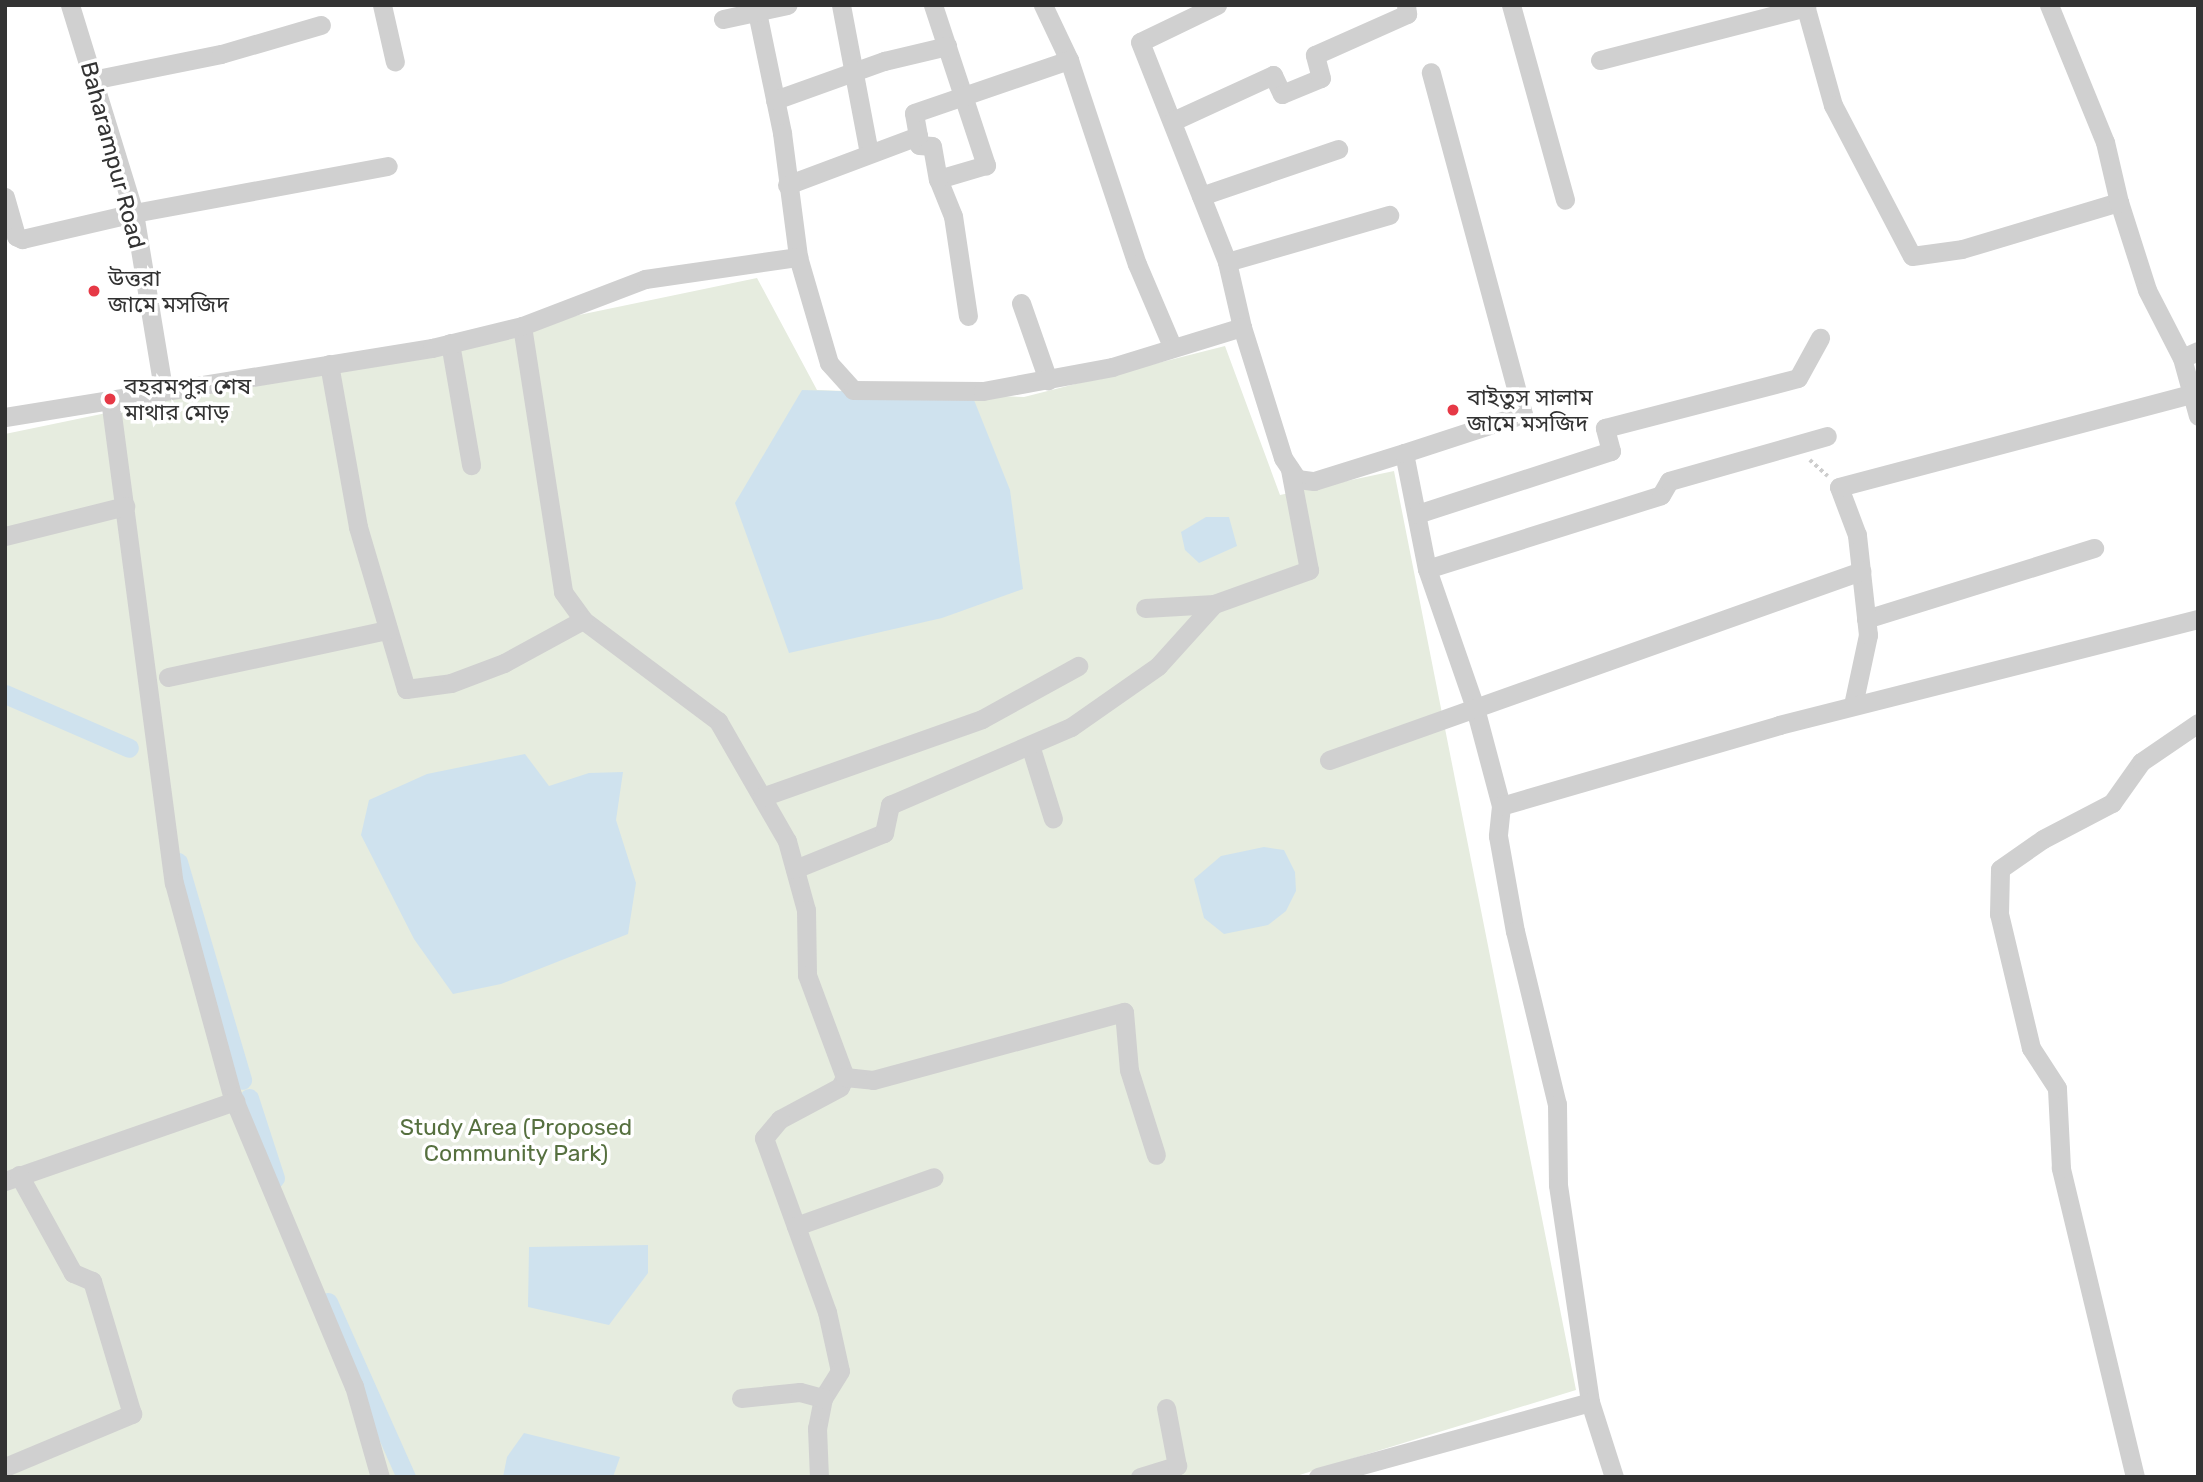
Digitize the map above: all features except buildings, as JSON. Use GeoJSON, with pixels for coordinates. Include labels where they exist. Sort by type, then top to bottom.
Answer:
{"type":"FeatureCollection","features":[{"type":"Feature","properties":{"kind":"street","name":"Baharampur Road"},"geometry":{"type":"LineString","coordinates":[[70,5],[134,213],[163,389]]}},
{"type":"Feature","properties":{"kind":"street"},"geometry":{"type":"LineString","coordinates":[[382,5],[396,62]]}},
{"type":"Feature","properties":{"kind":"street"},"geometry":{"type":"LineString","coordinates":[[723,19],[787,5]]}},
{"type":"Feature","properties":{"kind":"street"},"geometry":{"type":"LineString","coordinates":[[841,5],[869,153]]}},
{"type":"Feature","properties":{"kind":"street"},"geometry":{"type":"LineString","coordinates":[[933,5],[986,165],[938,179]]}},
{"type":"Feature","properties":{"kind":"street"},"geometry":{"type":"LineString","coordinates":[[1043,5],[1069,60],[1137,264],[1172,346]]}},
{"type":"Feature","properties":{"kind":"street"},"geometry":{"type":"LineString","coordinates":[[1145,608],[1214,604],[1309,570],[1290,469],[1242,327],[1227,262],[1140,42],[1217,5]]}},
{"type":"Feature","properties":{"kind":"street"},"geometry":{"type":"LineString","coordinates":[[1173,121],[1273,75],[1282,94],[1321,78],[1315,55],[1407,14],[1406,5]]}},
{"type":"Feature","properties":{"kind":"street"},"geometry":{"type":"LineString","coordinates":[[1511,5],[1565,200]]}},
{"type":"Feature","properties":{"kind":"street"},"geometry":{"type":"LineString","coordinates":[[2049,5],[2105,142],[2119,202],[2147,290],[2190,355],[2190,394],[2198,416]]}},
{"type":"Feature","properties":{"kind":"street"},"geometry":{"type":"LineString","coordinates":[[1600,60],[1806,6],[1833,105],[1912,256],[1962,249],[2119,202]]}},
{"type":"Feature","properties":{"kind":"street"},"geometry":{"type":"LineString","coordinates":[[757,12],[775,100],[798,257],[829,363],[853,390],[983,391],[1112,367],[1172,346],[1242,327]]}},
{"type":"Feature","properties":{"kind":"street"},"geometry":{"type":"LineString","coordinates":[[92,80],[221,54],[321,25]]}},
{"type":"Feature","properties":{"kind":"street"},"geometry":{"type":"LineString","coordinates":[[775,100],[855,72],[947,46]]}},
{"type":"Feature","properties":{"kind":"street"},"geometry":{"type":"LineString","coordinates":[[968,317],[953,216],[938,179],[932,146],[919,145],[914,113],[965,99],[1069,60]]}},
{"type":"Feature","properties":{"kind":"street"},"geometry":{"type":"LineString","coordinates":[[1290,469],[1297,479],[1314,481],[1523,414],[1431,72]]}},
{"type":"Feature","properties":{"kind":"street"},"geometry":{"type":"LineString","coordinates":[[787,185],[918,136]]}},
{"type":"Feature","properties":{"kind":"street"},"geometry":{"type":"LineString","coordinates":[[1201,197],[1338,149]]}},
{"type":"Feature","properties":{"kind":"street"},"geometry":{"type":"LineString","coordinates":[[5,197],[16,236],[22,239],[134,213],[388,166]]}},
{"type":"Feature","properties":{"kind":"street"},"geometry":{"type":"LineString","coordinates":[[1227,262],[1390,215]]}},
{"type":"Feature","properties":{"kind":"street"},"geometry":{"type":"LineString","coordinates":[[5,417],[450,343],[522,326],[645,279],[798,257]]}},
{"type":"Feature","properties":{"kind":"street"},"geometry":{"type":"LineString","coordinates":[[1021,303],[1048,380]]}},
{"type":"Feature","properties":{"kind":"street"},"geometry":{"type":"LineString","coordinates":[[522,326],[563,592],[583,620],[718,721],[787,841],[806,910],[807,975],[845,1077],[840,1087],[780,1119],[764,1138],[827,1312],[840,1371],[823,1398],[817,1428],[819,1477]]}},
{"type":"Feature","properties":{"kind":"street"},"geometry":{"type":"LineString","coordinates":[[1417,514],[1611,451],[1605,428],[1798,378],[1820,338]]}},
{"type":"Feature","properties":{"kind":"street"},"geometry":{"type":"LineString","coordinates":[[450,343],[471,465]]}},
{"type":"Feature","properties":{"kind":"street"},"geometry":{"type":"LineString","coordinates":[[329,364],[358,527],[406,689],[451,683],[504,663],[583,620]]}},
{"type":"Feature","properties":{"kind":"street"},"geometry":{"type":"LineString","coordinates":[[1853,705],[1868,635],[1857,535],[1839,487],[2190,394]]}},
{"type":"Feature","properties":{"kind":"street"},"geometry":{"type":"LineString","coordinates":[[110,399],[174,883],[235,1101],[354,1386],[380,1477]]}},
{"type":"Feature","properties":{"kind":"street"},"geometry":{"type":"LineString","coordinates":[[1427,569],[1661,495],[1669,481],[1826,436]]}},
{"type":"Feature","properties":{"kind":"street"},"geometry":{"type":"LineString","coordinates":[[1404,453],[1427,569],[1475,708],[1501,806],[1497,836],[1515,931],[1556,1104],[1558,1185],[1590,1402],[1614,1477]]}},
{"type":"Feature","properties":{"kind":"street"},"geometry":{"type":"LineString","coordinates":[[5,536],[125,506]]}},
{"type":"Feature","properties":{"kind":"street"},"geometry":{"type":"LineString","coordinates":[[1866,619],[2094,548]]}},
{"type":"Feature","properties":{"kind":"street"},"geometry":{"type":"LineString","coordinates":[[1329,760],[1861,571]]}},
{"type":"Feature","properties":{"kind":"street"},"geometry":{"type":"LineString","coordinates":[[795,869],[884,833],[890,805],[1071,727],[1158,666],[1214,604]]}},
{"type":"Feature","properties":{"kind":"street"},"geometry":{"type":"LineString","coordinates":[[1501,806],[1853,705],[2198,619]]}},
{"type":"Feature","properties":{"kind":"street"},"geometry":{"type":"LineString","coordinates":[[168,677],[388,630]]}},
{"type":"Feature","properties":{"kind":"street"},"geometry":{"type":"LineString","coordinates":[[762,797],[982,719],[1078,666]]}},
{"type":"Feature","properties":{"kind":"street"},"geometry":{"type":"LineString","coordinates":[[2135,1477],[2061,1168],[2057,1088],[2031,1048],[1999,914],[2000,869],[2043,839],[2112,803],[2141,762],[2198,723]]}},
{"type":"Feature","properties":{"kind":"street"},"geometry":{"type":"LineString","coordinates":[[1030,745],[1053,819]]}},
{"type":"Feature","properties":{"kind":"street"},"geometry":{"type":"LineString","coordinates":[[845,1077],[873,1080],[1124,1012],[1129,1070],[1156,1155]]}},
{"type":"Feature","properties":{"kind":"street"},"geometry":{"type":"LineString","coordinates":[[5,1467],[132,1414],[92,1281],[73,1273],[12,1178],[235,1101]]}},
{"type":"Feature","properties":{"kind":"street"},"geometry":{"type":"LineString","coordinates":[[796,1226],[934,1177]]}},
{"type":"Feature","properties":{"kind":"street"},"geometry":{"type":"LineString","coordinates":[[741,1398],[800,1392],[823,1398]]}},
{"type":"Feature","properties":{"kind":"street"},"geometry":{"type":"LineString","coordinates":[[1318,1477],[1590,1402]]}},
{"type":"Feature","properties":{"kind":"street"},"geometry":{"type":"LineString","coordinates":[[1140,1477],[1177,1466],[1166,1408]]}},
{"type":"Feature","properties":{"kind":"path"},"geometry":{"type":"LineString","coordinates":[[1791,448],[1839,487]]}},
{"type":"Feature","properties":{"kind":"green space","name":"Study Area (Proposed Community Park)"},"geometry":{"type":"Polygon","coordinates":[[[757,278],[817,390],[1024,397],[1225,346],[1280,495],[1394,471],[1576,1390],[1293,1477],[5,1477],[5,434],[757,278]]]}},
{"type":"Feature","properties":{"kind":"water"},"geometry":{"type":"Polygon","coordinates":[[[802,390],[972,395],[1010,490],[1023,589],[942,618],[789,653],[735,503],[802,390]]]}},
{"type":"Feature","properties":{"kind":"water"},"geometry":{"type":"Polygon","coordinates":[[[1206,517],[1229,517],[1237,546],[1199,563],[1185,550],[1181,532],[1206,517]]]}},
{"type":"Feature","properties":{"kind":"water"},"geometry":{"type":"Polygon","coordinates":[[[525,754],[549,786],[589,773],[623,772],[616,820],[636,883],[628,934],[501,984],[453,994],[414,939],[361,835],[369,800],[427,774],[525,754]]]}},
{"type":"Feature","properties":{"kind":"water"},"geometry":{"type":"Polygon","coordinates":[[[1264,847],[1284,850],[1295,872],[1296,891],[1286,911],[1268,925],[1224,934],[1204,918],[1194,879],[1221,856],[1264,847]]]}},
{"type":"Feature","properties":{"kind":"water"},"geometry":{"type":"Polygon","coordinates":[[[648,1245],[648,1273],[609,1325],[528,1307],[529,1247],[648,1245]]]}},
{"type":"Feature","properties":{"kind":"water"},"geometry":{"type":"Polygon","coordinates":[[[524,1433],[620,1457],[613,1477],[503,1477],[507,1457],[524,1433]]]}},
{"type":"Feature","properties":{"kind":"waterway"},"geometry":{"type":"LineString","coordinates":[[5,694],[129,748]]}},
{"type":"Feature","properties":{"kind":"waterway"},"geometry":{"type":"LineString","coordinates":[[178,862],[242,1080]]}},
{"type":"Feature","properties":{"kind":"waterway"},"geometry":{"type":"LineString","coordinates":[[249,1098],[275,1178]]}},
{"type":"Feature","properties":{"kind":"waterway"},"geometry":{"type":"LineString","coordinates":[[328,1302],[406,1477]]}},
{"type":"Feature","properties":{"kind":"place","name":"উত্তরা জামে মসজিদ"},"geometry":{"type":"Point","coordinates":[94,291]}},
{"type":"Feature","properties":{"kind":"place","name":"বহরমপুর শেষ মাথার মোড়"},"geometry":{"type":"Point","coordinates":[110,399]}},
{"type":"Feature","properties":{"kind":"place","name":"বাইতুস সালাম জামে মসজিদ"},"geometry":{"type":"Point","coordinates":[1453,410]}}]}
